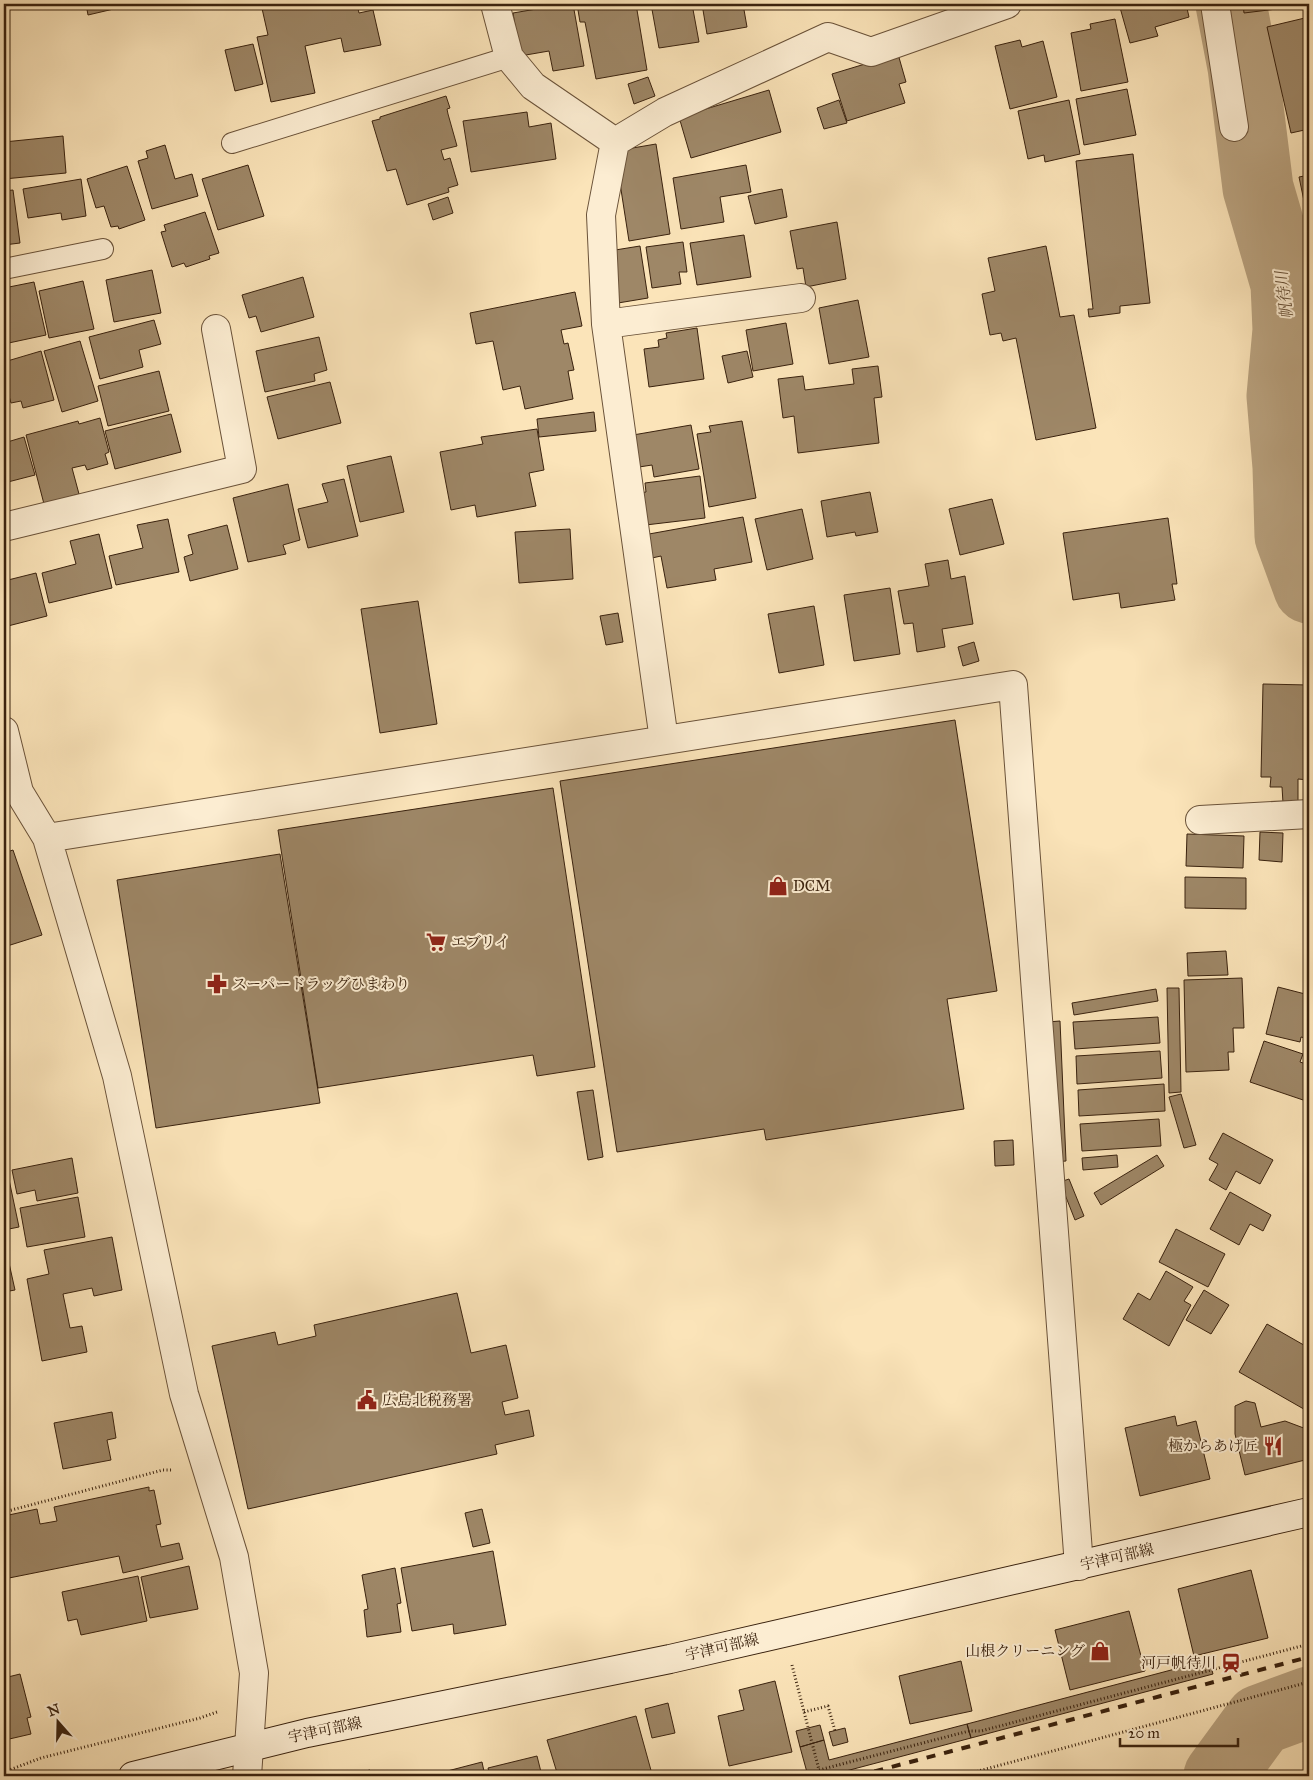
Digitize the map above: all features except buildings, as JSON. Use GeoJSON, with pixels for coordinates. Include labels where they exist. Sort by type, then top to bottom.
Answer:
{"type":"FeatureCollection","features":[{"type":"Feature","properties":{"kind":"street"},"geometry":{"type":"LineString","coordinates":[[495,4],[509,57],[534,86],[615,142]]}},
{"type":"Feature","properties":{"kind":"street"},"geometry":{"type":"LineString","coordinates":[[664,740],[606,324],[601,216],[615,142],[665,112],[828,37],[871,52],[1007,4]]}},
{"type":"Feature","properties":{"kind":"street"},"geometry":{"type":"LineString","coordinates":[[1215,4],[1234,127]]}},
{"type":"Feature","properties":{"kind":"street"},"geometry":{"type":"LineString","coordinates":[[606,324],[801,298]]}},
{"type":"Feature","properties":{"kind":"street"},"geometry":{"type":"LineString","coordinates":[[4,528],[242,469],[216,329]]}},
{"type":"Feature","properties":{"kind":"street"},"geometry":{"type":"LineString","coordinates":[[47,838],[1013,685],[1079,1566]]}},
{"type":"Feature","properties":{"kind":"street"},"geometry":{"type":"LineString","coordinates":[[4,731],[11,793],[47,838],[117,1076],[184,1394],[234,1557],[254,1673],[247,1776]]}},
{"type":"Feature","properties":{"kind":"street"},"geometry":{"type":"LineString","coordinates":[[1200,820],[1309,814]]}},
{"type":"Feature","properties":{"kind":"street","name":"宇津可部線"},"geometry":{"type":"LineString","coordinates":[[133,1776],[316,1731],[670,1658],[1309,1512]]}},
{"type":"Feature","properties":{"kind":"lane"},"geometry":{"type":"LineString","coordinates":[[232,143],[509,57]]}},
{"type":"Feature","properties":{"kind":"lane"},"geometry":{"type":"LineString","coordinates":[[4,269],[102,249]]}},
{"type":"Feature","properties":{"kind":"path"},"geometry":{"type":"LineString","coordinates":[[4,1512],[163,1470],[208,1472]]}},
{"type":"Feature","properties":{"kind":"path"},"geometry":{"type":"LineString","coordinates":[[791,1662],[819,1770],[969,1731],[981,1731],[1309,1644]]}},
{"type":"Feature","properties":{"kind":"path"},"geometry":{"type":"LineString","coordinates":[[960,1776],[1309,1682]]}},
{"type":"Feature","properties":{"kind":"path"},"geometry":{"type":"LineString","coordinates":[[4,1772],[41,1758],[200,1718],[217,1712],[222,1705]]}},
{"type":"Feature","properties":{"kind":"path"},"geometry":{"type":"LineString","coordinates":[[804,1712],[828,1706],[835,1731]]}},
{"type":"Feature","properties":{"kind":"waterway","name":"帆待川"},"geometry":{"type":"LineString","coordinates":[[1231,4],[1243,67],[1258,188],[1286,284],[1288,330],[1282,396],[1288,467],[1290,536],[1309,588]]}},
{"type":"Feature","properties":{"kind":"waterway","name":"帆待川"},"geometry":{"type":"LineString","coordinates":[[1219,1776],[1260,1720],[1309,1702]]}},
{"type":"Feature","properties":{"kind":"railway"},"geometry":{"type":"LineString","coordinates":[[857,1776],[1309,1657]]}},
{"type":"Feature","properties":{"kind":"place","name":"DCM"},"geometry":{"type":"Point","coordinates":[778,886]}},
{"type":"Feature","properties":{"kind":"place","name":"エブリイ"},"geometry":{"type":"Point","coordinates":[436,942]}},
{"type":"Feature","properties":{"kind":"place","name":"スーパードラッグひまわり"},"geometry":{"type":"Point","coordinates":[217,984]}},
{"type":"Feature","properties":{"kind":"place","name":"広島北税務署"},"geometry":{"type":"Point","coordinates":[367,1400]}},
{"type":"Feature","properties":{"kind":"place","name":"極からあげ匠"},"geometry":{"type":"Point","coordinates":[1273,1446]}},
{"type":"Feature","properties":{"kind":"place","name":"山根クリーニング"},"geometry":{"type":"Point","coordinates":[1100,1651]}},
{"type":"Feature","properties":{"kind":"place","name":"河戸帆待川"},"geometry":{"type":"Point","coordinates":[1231,1663]}}]}
